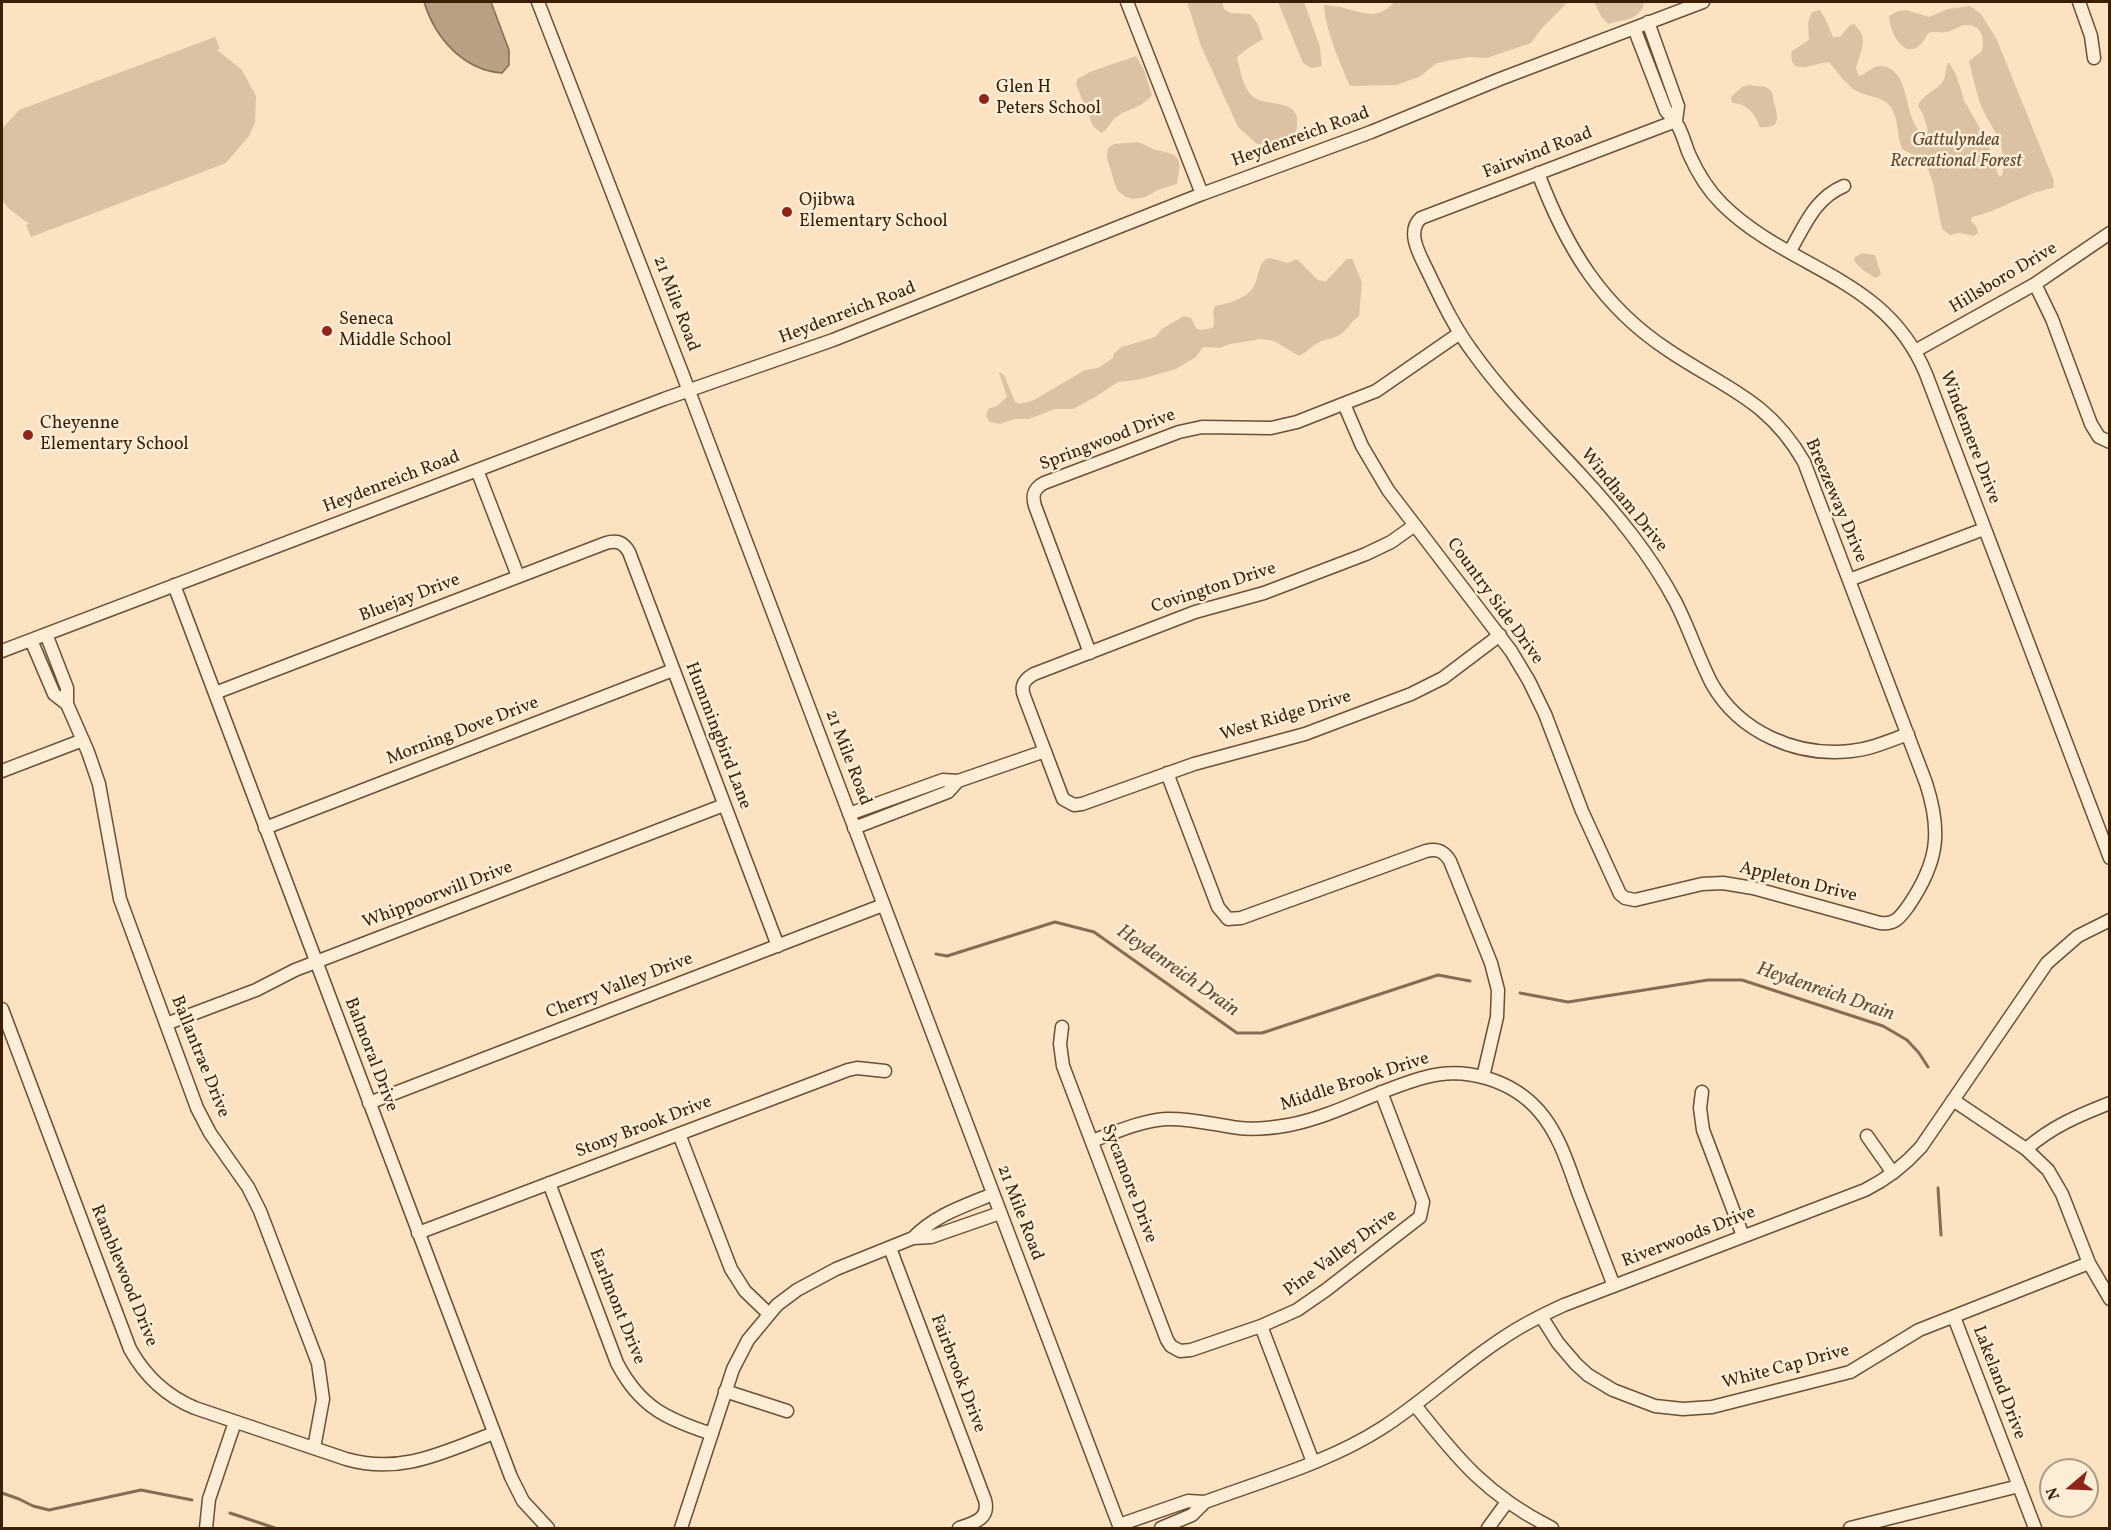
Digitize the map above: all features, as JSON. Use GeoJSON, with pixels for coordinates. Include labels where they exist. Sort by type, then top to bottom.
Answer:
{"type":"FeatureCollection","features":[{"type":"Feature","properties":{"kind":"street","name":"21 Mile Road"},"geometry":{"type":"LineString","coordinates":[[538,2],[1120,1527]]}},
{"type":"Feature","properties":{"kind":"street"},"geometry":{"type":"LineString","coordinates":[[1127,2],[1202,194]]}},
{"type":"Feature","properties":{"kind":"street","name":"Heydenreich Road"},"geometry":{"type":"LineString","coordinates":[[2,651],[688,390],[833,340],[1202,194],[1371,132],[1703,2]]}},
{"type":"Feature","properties":{"kind":"street"},"geometry":{"type":"LineString","coordinates":[[2079,2],[2091,36],[2094,58]]}},
{"type":"Feature","properties":{"kind":"street","name":"Windemere Drive"},"geometry":{"type":"LineString","coordinates":[[1648,22],[1678,106],[1676,121]]}},
{"type":"Feature","properties":{"kind":"street","name":"Windemere Drive"},"geometry":{"type":"LineString","coordinates":[[1634,28],[1665,111],[1676,121],[1697,170],[1714,195],[1742,221],[1874,303],[1893,320],[1915,351],[2109,858]]}},
{"type":"Feature","properties":{"kind":"street","name":"Fairwind Road"},"geometry":{"type":"LineString","coordinates":[[1415,225],[1421,218],[1676,121]]}},
{"type":"Feature","properties":{"kind":"street","name":"Breezeway Drive"},"geometry":{"type":"LineString","coordinates":[[1538,173],[1556,218],[1572,249],[1591,278],[1613,304],[1655,341],[1753,402],[1782,428],[1804,462],[1930,795],[1935,822],[1933,856],[1926,877],[1900,917],[1892,923]]}},
{"type":"Feature","properties":{"kind":"street"},"geometry":{"type":"LineString","coordinates":[[1790,251],[1815,207],[1829,193],[1844,186]]}},
{"type":"Feature","properties":{"kind":"street","name":"Windham Drive"},"geometry":{"type":"LineString","coordinates":[[1415,225],[1415,239],[1424,262],[1460,333],[1495,381],[1599,496],[1643,549],[1676,602],[1713,685],[1742,719],[1780,743],[1823,751],[1852,751],[1908,734]]}},
{"type":"Feature","properties":{"kind":"street","name":"Hillsboro Drive"},"geometry":{"type":"LineString","coordinates":[[1915,351],[2035,284],[2109,233]]}},
{"type":"Feature","properties":{"kind":"street"},"geometry":{"type":"LineString","coordinates":[[2035,284],[2052,319],[2091,424],[2099,437],[2107,441]]}},
{"type":"Feature","properties":{"kind":"street","name":"Springwood Drive"},"geometry":{"type":"LineString","coordinates":[[1090,653],[1035,506],[1034,492],[1044,483],[1179,432],[1202,427],[1271,428],[1291,424],[1364,396],[1387,384],[1460,333]]}},
{"type":"Feature","properties":{"kind":"street","name":"Country Side Drive"},"geometry":{"type":"LineString","coordinates":[[1344,404],[1370,461],[1414,525],[1500,635],[1538,698],[1588,825],[1617,888],[1625,898]]}},
{"type":"Feature","properties":{"kind":"street"},"geometry":{"type":"LineString","coordinates":[[477,470],[518,576]]}},
{"type":"Feature","properties":{"kind":"street","name":"Covington Drive"},"geometry":{"type":"LineString","coordinates":[[1045,751],[1024,696],[1023,683],[1034,674],[1195,612],[1264,592],[1366,554],[1391,542],[1414,525]]}},
{"type":"Feature","properties":{"kind":"street"},"geometry":{"type":"LineString","coordinates":[[1849,580],[1984,529]]}},
{"type":"Feature","properties":{"kind":"street","name":"Bluejay Drive"},"geometry":{"type":"LineString","coordinates":[[214,693],[606,543],[619,542]]}},
{"type":"Feature","properties":{"kind":"street","name":"Hummingbird Lane"},"geometry":{"type":"LineString","coordinates":[[619,542],[628,552],[778,946]]}},
{"type":"Feature","properties":{"kind":"street","name":"Balmoral Drive"},"geometry":{"type":"LineString","coordinates":[[174,585],[511,1477],[523,1501],[548,1528]]}},
{"type":"Feature","properties":{"kind":"street","name":"Ballantrae Drive"},"geometry":{"type":"LineString","coordinates":[[46,634],[67,688],[67,704],[99,784],[120,899],[166,1024],[203,1121],[248,1187],[260,1211],[318,1363],[323,1399],[314,1448]]}},
{"type":"Feature","properties":{"kind":"street","name":"West Ridge Drive"},"geometry":{"type":"LineString","coordinates":[[1045,751],[1061,795],[1070,804],[1082,804],[1194,764],[1305,734],[1411,694],[1443,678],[1500,635]]}},
{"type":"Feature","properties":{"kind":"street","name":"Ballantrae Drive"},"geometry":{"type":"LineString","coordinates":[[31,640],[54,694],[67,704]]}},
{"type":"Feature","properties":{"kind":"street","name":"Morning Dove Drive"},"geometry":{"type":"LineString","coordinates":[[265,828],[673,670]]}},
{"type":"Feature","properties":{"kind":"street"},"geometry":{"type":"LineString","coordinates":[[2,771],[83,740]]}},
{"type":"Feature","properties":{"kind":"street"},"geometry":{"type":"LineString","coordinates":[[849,814],[944,780],[958,781],[1045,751]]}},
{"type":"Feature","properties":{"kind":"street"},"geometry":{"type":"LineString","coordinates":[[1167,773],[1218,907],[1228,918],[1241,918],[1426,851],[1440,850],[1450,861],[1491,963],[1498,990],[1496,1024],[1483,1077]]}},
{"type":"Feature","properties":{"kind":"street"},"geometry":{"type":"LineString","coordinates":[[854,828],[948,792],[958,781]]}},
{"type":"Feature","properties":{"kind":"street","name":"Whippoorwill Drive"},"geometry":{"type":"LineString","coordinates":[[166,1024],[256,990],[295,970],[724,805]]}},
{"type":"Feature","properties":{"kind":"street","name":"Appleton Drive"},"geometry":{"type":"LineString","coordinates":[[1625,898],[1635,900],[1702,884],[1723,883],[1753,888],[1880,923],[1892,923]]}},
{"type":"Feature","properties":{"kind":"street","name":"Cherry Valley Drive"},"geometry":{"type":"LineString","coordinates":[[369,1103],[883,905]]}},
{"type":"Feature","properties":{"kind":"street","name":"Riverwoods Drive"},"geometry":{"type":"LineString","coordinates":[[1120,1527],[1168,1506],[1188,1501],[1205,1502],[1313,1462],[1370,1435],[1415,1405],[1499,1340],[1541,1316],[1865,1190],[1893,1173],[1921,1147],[2047,963],[2078,936],[2109,920]]}},
{"type":"Feature","properties":{"kind":"street","name":"Ramblewood Drive"},"geometry":{"type":"LineString","coordinates":[[2,1008],[133,1354],[151,1379],[172,1397],[195,1408],[369,1464],[402,1464],[424,1459],[494,1433]]}},
{"type":"Feature","properties":{"kind":"street","name":"Sycamore Drive"},"geometry":{"type":"LineString","coordinates":[[1062,1027],[1060,1044],[1064,1066],[1167,1340],[1175,1350]]}},
{"type":"Feature","properties":{"kind":"street","name":"Stony Brook Drive"},"geometry":{"type":"LineString","coordinates":[[418,1233],[848,1070],[856,1068],[885,1071]]}},
{"type":"Feature","properties":{"kind":"street","name":"Middle Brook Drive"},"geometry":{"type":"LineString","coordinates":[[1092,1141],[1139,1124],[1166,1119],[1192,1120],[1245,1128],[1279,1127],[1305,1121],[1381,1092],[1439,1074],[1483,1077],[1521,1095],[1547,1122],[1564,1154],[1614,1286]]}},
{"type":"Feature","properties":{"kind":"street","name":"Pine Valley Drive"},"geometry":{"type":"LineString","coordinates":[[1175,1350],[1191,1350],[1262,1326],[1297,1310],[1417,1220],[1422,1212],[1423,1203],[1381,1092]]}},
{"type":"Feature","properties":{"kind":"street"},"geometry":{"type":"LineString","coordinates":[[1702,1092],[1700,1108],[1703,1130],[1743,1236]]}},
{"type":"Feature","properties":{"kind":"street"},"geometry":{"type":"LineString","coordinates":[[1953,1100],[2026,1149],[2048,1170],[2067,1206],[2089,1263],[2109,1299]]}},
{"type":"Feature","properties":{"kind":"street"},"geometry":{"type":"LineString","coordinates":[[2026,1149],[2045,1133],[2064,1122],[2109,1103]]}},
{"type":"Feature","properties":{"kind":"street"},"geometry":{"type":"LineString","coordinates":[[679,1134],[730,1269],[745,1291],[769,1314]]}},
{"type":"Feature","properties":{"kind":"street"},"geometry":{"type":"LineString","coordinates":[[1867,1136],[1893,1173]]}},
{"type":"Feature","properties":{"kind":"street","name":"Earlmont Drive"},"geometry":{"type":"LineString","coordinates":[[549,1183],[616,1362],[629,1384],[646,1403],[666,1417],[712,1434]]}},
{"type":"Feature","properties":{"kind":"street"},"geometry":{"type":"LineString","coordinates":[[913,1238],[924,1226],[949,1212],[993,1194]]}},
{"type":"Feature","properties":{"kind":"street"},"geometry":{"type":"LineString","coordinates":[[681,1528],[725,1391],[739,1355],[769,1314],[786,1298],[836,1269],[913,1238],[931,1238],[1000,1213]]}},
{"type":"Feature","properties":{"kind":"street","name":"Fairbrook Drive"},"geometry":{"type":"LineString","coordinates":[[890,1248],[985,1500],[985,1514],[980,1520],[959,1528]]}},
{"type":"Feature","properties":{"kind":"street","name":"White Cap Drive"},"geometry":{"type":"LineString","coordinates":[[1541,1316],[1567,1354],[1601,1383],[1641,1402],[1683,1409],[1725,1404],[1840,1376],[1870,1362],[1906,1337],[2089,1263]]}},
{"type":"Feature","properties":{"kind":"street","name":"Lakeland Drive"},"geometry":{"type":"LineString","coordinates":[[1954,1317],[2035,1528]]}},
{"type":"Feature","properties":{"kind":"street"},"geometry":{"type":"LineString","coordinates":[[1262,1326],[1313,1462]]}},
{"type":"Feature","properties":{"kind":"street"},"geometry":{"type":"LineString","coordinates":[[725,1391],[787,1411]]}},
{"type":"Feature","properties":{"kind":"street"},"geometry":{"type":"LineString","coordinates":[[1415,1405],[1470,1471],[1508,1502],[1552,1528]]}},
{"type":"Feature","properties":{"kind":"street"},"geometry":{"type":"LineString","coordinates":[[206,1528],[209,1499],[235,1422]]}},
{"type":"Feature","properties":{"kind":"street"},"geometry":{"type":"LineString","coordinates":[[1850,1528],[2019,1486]]}},
{"type":"Feature","properties":{"kind":"street","name":"Riverwoods Drive"},"geometry":{"type":"LineString","coordinates":[[1161,1528],[1192,1515],[1205,1502]]}},
{"type":"Feature","properties":{"kind":"street"},"geometry":{"type":"LineString","coordinates":[[1488,1528],[1508,1502]]}},
{"type":"Feature","properties":{"kind":"green space"},"geometry":{"type":"Polygon","coordinates":[[[1187,2],[1222,2],[1224,9],[1231,13],[1250,14],[1257,23],[1263,39],[1237,57],[1242,78],[1246,88],[1258,100],[1281,104],[1294,111],[1297,117],[1297,127],[1291,137],[1274,143],[1257,144],[1238,127],[1201,46],[1187,2]]]}},
{"type":"Feature","properties":{"kind":"green space"},"geometry":{"type":"Polygon","coordinates":[[[1278,2],[1304,2],[1320,47],[1322,66],[1312,68],[1303,63],[1278,2]]]}},
{"type":"Feature","properties":{"kind":"green space"},"geometry":{"type":"Polygon","coordinates":[[[1394,2],[1568,2],[1542,28],[1531,43],[1487,58],[1469,57],[1437,63],[1419,77],[1396,85],[1350,86],[1330,35],[1324,5],[1376,14],[1394,2]]]}},
{"type":"Feature","properties":{"kind":"green space"},"geometry":{"type":"Polygon","coordinates":[[[1594,2],[1644,2],[1643,8],[1636,15],[1608,24],[1594,2]]]}},
{"type":"Feature","properties":{"kind":"green space","name":"Gattulyndea Recreational Forest"},"geometry":{"type":"Polygon","coordinates":[[[1970,6],[1981,14],[1997,40],[2054,181],[2053,188],[2042,190],[1972,217],[1971,221],[1978,233],[1974,236],[1960,233],[1950,235],[1942,229],[1933,183],[1927,167],[1917,157],[1902,149],[1896,119],[1889,105],[1851,87],[1829,62],[1799,67],[1794,65],[1792,60],[1792,51],[1809,40],[1808,23],[1812,12],[1820,10],[1833,37],[1840,37],[1849,26],[1854,24],[1859,29],[1863,40],[1856,68],[1859,76],[1877,66],[1890,69],[1898,75],[1912,118],[1916,127],[1923,133],[1928,131],[1918,106],[1940,85],[1949,62],[1957,77],[1964,100],[1987,141],[1999,177],[2002,175],[2004,165],[2002,148],[1982,108],[1969,61],[1982,51],[1981,32],[1975,27],[1965,25],[1949,31],[1928,33],[1922,43],[1909,49],[1903,47],[1898,41],[1889,16],[1906,10],[1929,17],[1948,9],[1970,6]]]}},
{"type":"Feature","properties":{"kind":"green space"},"geometry":{"type":"Polygon","coordinates":[[[215,37],[220,49],[217,50],[242,70],[256,96],[255,123],[249,136],[226,163],[31,237],[26,225],[29,224],[8,208],[2,200],[2,129],[19,110],[215,37]]]}},
{"type":"Feature","properties":{"kind":"green space"},"geometry":{"type":"Polygon","coordinates":[[[1136,56],[1144,70],[1152,95],[1144,103],[1118,116],[1101,133],[1093,126],[1076,84],[1077,79],[1090,72],[1136,56]]]}},
{"type":"Feature","properties":{"kind":"green space"},"geometry":{"type":"Polygon","coordinates":[[[1750,85],[1764,87],[1772,92],[1777,121],[1772,126],[1759,127],[1749,110],[1737,103],[1732,103],[1731,97],[1742,87],[1750,85]]]}},
{"type":"Feature","properties":{"kind":"green space"},"geometry":{"type":"Polygon","coordinates":[[[1137,142],[1171,154],[1178,159],[1177,184],[1134,199],[1118,191],[1107,158],[1108,148],[1114,144],[1137,142]]]}},
{"type":"Feature","properties":{"kind":"green space"},"geometry":{"type":"Polygon","coordinates":[[[1862,253],[1875,255],[1881,274],[1876,278],[1854,261],[1855,257],[1862,253]]]}},
{"type":"Feature","properties":{"kind":"green space"},"geometry":{"type":"Polygon","coordinates":[[[1269,258],[1288,263],[1297,259],[1318,280],[1325,282],[1347,259],[1352,259],[1362,282],[1359,316],[1341,334],[1319,342],[1299,356],[1274,341],[1261,339],[1219,348],[1203,347],[1196,357],[1176,369],[1137,380],[1118,382],[1073,409],[1055,409],[1029,419],[1015,419],[1000,424],[990,422],[986,416],[988,409],[997,406],[1007,397],[999,372],[1004,375],[1015,402],[1020,404],[1034,400],[1085,370],[1098,368],[1113,358],[1114,353],[1122,347],[1155,337],[1162,329],[1184,316],[1191,318],[1196,328],[1200,330],[1213,328],[1215,306],[1247,294],[1255,284],[1261,264],[1269,258]]]}},
{"type":"Feature","properties":{"kind":"shaded area"},"geometry":{"type":"Polygon","coordinates":[[[424,2],[491,2],[509,50],[509,65],[502,73],[488,71],[463,59],[452,50],[435,28],[424,2]]]}},
{"type":"Feature","properties":{"kind":"waterway","name":"Heydenreich Drain"},"geometry":{"type":"LineString","coordinates":[[936,954],[947,956],[1055,922],[1094,932],[1237,1033],[1262,1033],[1438,975],[1470,981]]}},
{"type":"Feature","properties":{"kind":"waterway","name":"Heydenreich Drain"},"geometry":{"type":"LineString","coordinates":[[1520,993],[1568,1002],[1708,980],[1742,980],[1883,1026],[1907,1040],[1928,1067]]}},
{"type":"Feature","properties":{"kind":"waterway","name":"Heydenreich Drain"},"geometry":{"type":"LineString","coordinates":[[1938,1188],[1941,1235]]}},
{"type":"Feature","properties":{"kind":"waterway"},"geometry":{"type":"LineString","coordinates":[[2,1493],[49,1510],[141,1490],[192,1500]]}},
{"type":"Feature","properties":{"kind":"waterway"},"geometry":{"type":"LineString","coordinates":[[230,1513],[275,1528]]}},
{"type":"Feature","properties":{"kind":"place","name":"Glen H Peters School"},"geometry":{"type":"Point","coordinates":[984,99]}},
{"type":"Feature","properties":{"kind":"place","name":"Ojibwa Elementary School"},"geometry":{"type":"Point","coordinates":[787,212]}},
{"type":"Feature","properties":{"kind":"place","name":"Seneca Middle School"},"geometry":{"type":"Point","coordinates":[327,331]}},
{"type":"Feature","properties":{"kind":"place","name":"Cheyenne Elementary School"},"geometry":{"type":"Point","coordinates":[28,435]}}]}
